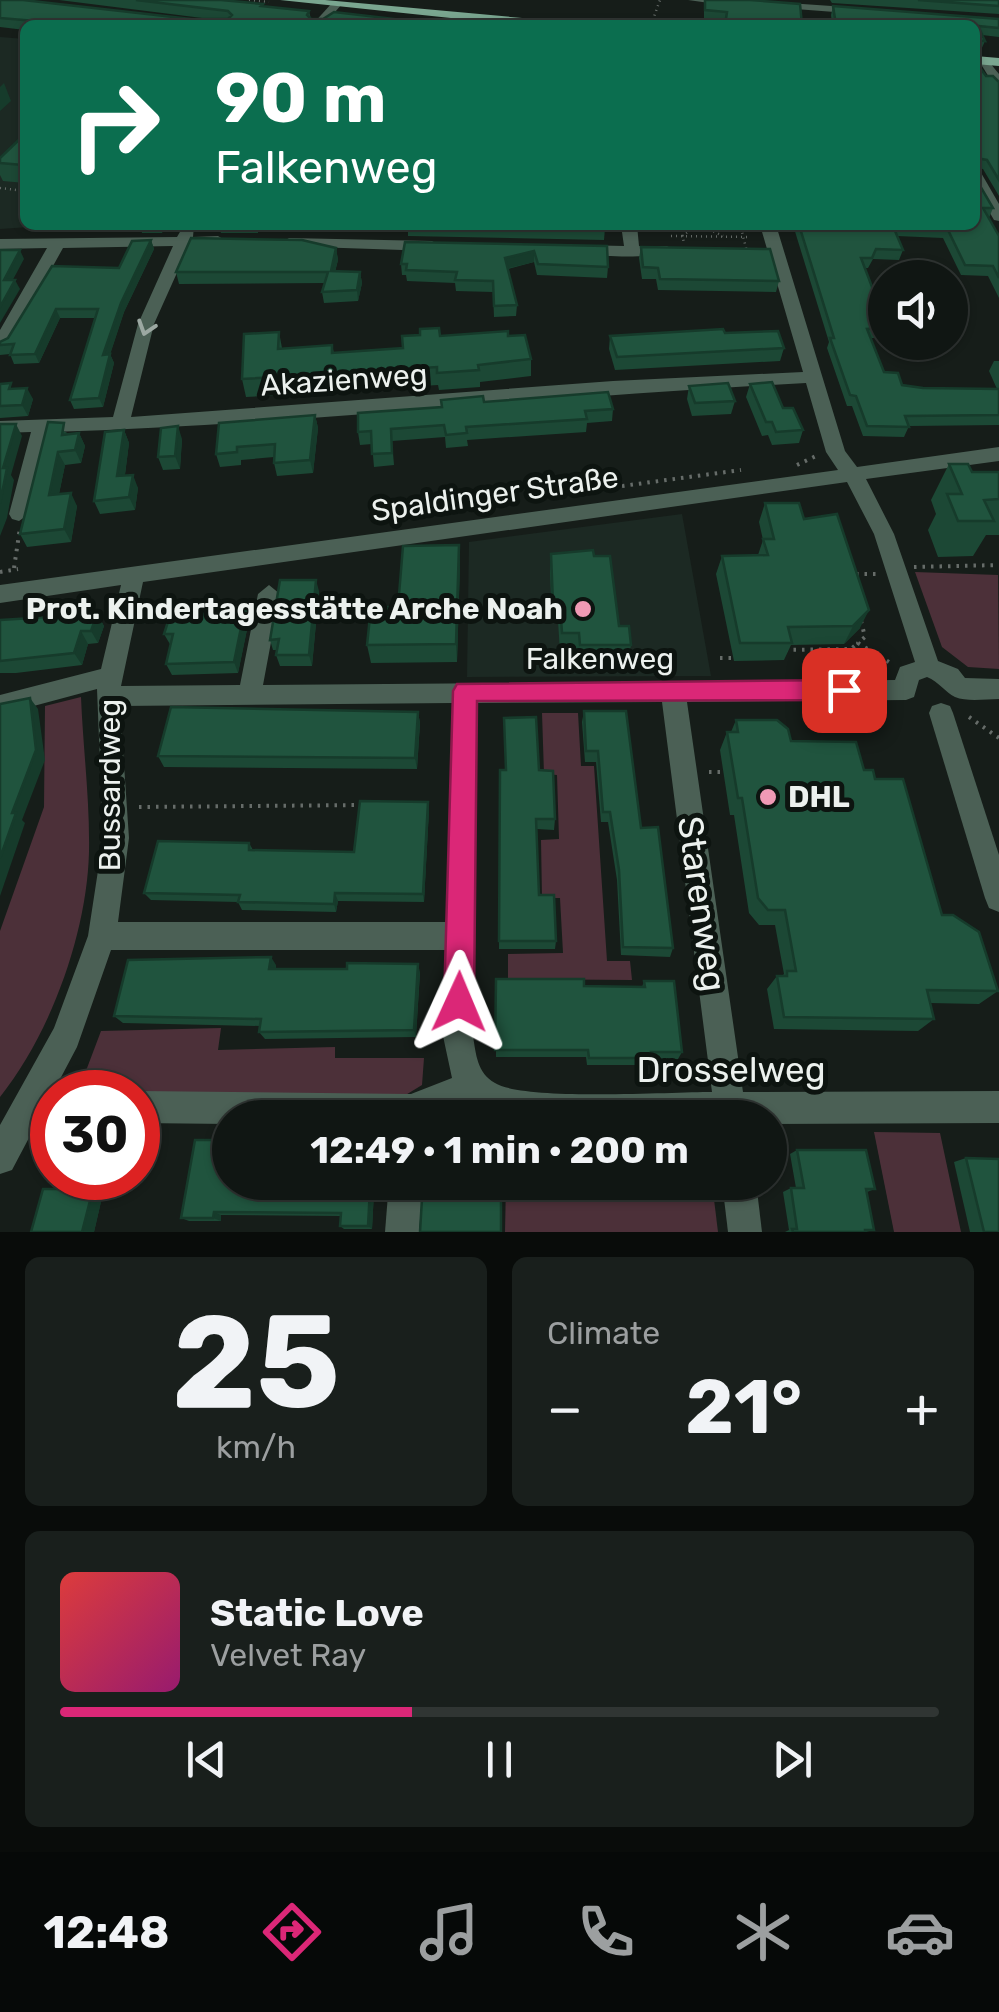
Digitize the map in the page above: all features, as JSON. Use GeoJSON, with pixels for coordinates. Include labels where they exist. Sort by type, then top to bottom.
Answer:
{"type":"FeatureCollection","features":[{"type":"Feature","properties":{"kind":"main road"},"geometry":{"type":"LineString","coordinates":[[286,0],[501,20]]}},
{"type":"Feature","properties":{"kind":"street"},"geometry":{"type":"LineString","coordinates":[[693,0],[809,4],[882,12]]}},
{"type":"Feature","properties":{"kind":"street"},"geometry":{"type":"LineString","coordinates":[[322,20],[336,5]]}},
{"type":"Feature","properties":{"kind":"street"},"geometry":{"type":"LineString","coordinates":[[986,61],[999,84]]}},
{"type":"Feature","properties":{"kind":"street"},"geometry":{"type":"LineString","coordinates":[[980,183],[999,216]]}},
{"type":"Feature","properties":{"kind":"street"},"geometry":{"type":"LineString","coordinates":[[630,230],[632,251]]}},
{"type":"Feature","properties":{"kind":"street"},"geometry":{"type":"LineString","coordinates":[[769,230],[773,255],[840,463],[851,474],[884,534],[920,706],[942,712],[950,711],[960,702],[960,688],[950,676],[914,677]]}},
{"type":"Feature","properties":{"kind":"street"},"geometry":{"type":"LineString","coordinates":[[121,421],[146,324],[188,233]]}},
{"type":"Feature","properties":{"kind":"street"},"geometry":{"type":"LineString","coordinates":[[0,244],[51,236],[188,233],[242,242]]}},
{"type":"Feature","properties":{"kind":"street"},"geometry":{"type":"LineString","coordinates":[[0,345],[51,236]]}},
{"type":"Feature","properties":{"kind":"street"},"geometry":{"type":"LineString","coordinates":[[280,242],[454,247]]}},
{"type":"Feature","properties":{"kind":"street"},"geometry":{"type":"LineString","coordinates":[[569,250],[632,251],[678,242]]}},
{"type":"Feature","properties":{"kind":"street","name":"Akazienweg"},"geometry":{"type":"LineString","coordinates":[[0,427],[136,423],[612,387],[813,377]]}},
{"type":"Feature","properties":{"kind":"street"},"geometry":{"type":"LineString","coordinates":[[19,514],[42,425]]}},
{"type":"Feature","properties":{"kind":"street","name":"Spaldinger Straße"},"geometry":{"type":"LineString","coordinates":[[0,594],[999,454]]}},
{"type":"Feature","properties":{"kind":"street"},"geometry":{"type":"LineString","coordinates":[[928,464],[947,472],[999,474]]}},
{"type":"Feature","properties":{"kind":"street","name":"Bussardweg"},"geometry":{"type":"LineString","coordinates":[[55,1070],[102,936],[114,862],[109,687],[134,575]]}},
{"type":"Feature","properties":{"kind":"street"},"geometry":{"type":"LineString","coordinates":[[250,693],[268,594]]}},
{"type":"Feature","properties":{"kind":"street","name":"Falkenweg"},"geometry":{"type":"LineString","coordinates":[[0,705],[87,680],[109,687],[250,693],[672,691],[914,677]]}},
{"type":"Feature","properties":{"kind":"street"},"geometry":{"type":"LineString","coordinates":[[960,688],[999,689]]}},
{"type":"Feature","properties":{"kind":"street"},"geometry":{"type":"LineString","coordinates":[[440,1100],[470,1086],[460,1064],[458,1036],[466,691]]}},
{"type":"Feature","properties":{"kind":"street","name":"Starenweg"},"geometry":{"type":"LineString","coordinates":[[672,691],[728,1100]]}},
{"type":"Feature","properties":{"kind":"street"},"geometry":{"type":"LineString","coordinates":[[942,712],[999,898]]}},
{"type":"Feature","properties":{"kind":"street"},"geometry":{"type":"LineString","coordinates":[[102,936],[460,936]]}},
{"type":"Feature","properties":{"kind":"street","name":"Drosselweg"},"geometry":{"type":"LineString","coordinates":[[470,1086],[490,1100]]}},
{"type":"Feature","properties":{"kind":"street","name":"Drosselweg"},"geometry":{"type":"LineString","coordinates":[[787,1111],[999,1107]]}},
{"type":"Feature","properties":{"kind":"street"},"geometry":{"type":"LineString","coordinates":[[160,1108],[212,1109]]}},
{"type":"Feature","properties":{"kind":"street","name":"Bussardweg"},"geometry":{"type":"LineString","coordinates":[[0,1158],[30,1121]]}},
{"type":"Feature","properties":{"kind":"street"},"geometry":{"type":"LineString","coordinates":[[402,1232],[405,1200]]}},
{"type":"Feature","properties":{"kind":"street"},"geometry":{"type":"LineString","coordinates":[[741,1200],[745,1232]]}},
{"type":"Feature","properties":{"kind":"path"},"geometry":{"type":"LineString","coordinates":[[678,242],[679,230]]}},
{"type":"Feature","properties":{"kind":"path"},"geometry":{"type":"LineString","coordinates":[[678,242],[694,230]]}},
{"type":"Feature","properties":{"kind":"path"},"geometry":{"type":"LineString","coordinates":[[711,230],[724,236]]}},
{"type":"Feature","properties":{"kind":"path"},"geometry":{"type":"LineString","coordinates":[[722,230],[726,244]]}},
{"type":"Feature","properties":{"kind":"path"},"geometry":{"type":"LineString","coordinates":[[742,230],[748,257],[773,255]]}},
{"type":"Feature","properties":{"kind":"path"},"geometry":{"type":"LineString","coordinates":[[678,242],[752,237]]}},
{"type":"Feature","properties":{"kind":"path"},"geometry":{"type":"LineString","coordinates":[[14,570],[19,514]]}},
{"type":"Feature","properties":{"kind":"path"},"geometry":{"type":"LineString","coordinates":[[909,567],[999,564]]}},
{"type":"Feature","properties":{"kind":"path"},"geometry":{"type":"LineString","coordinates":[[846,574],[880,574]]}},
{"type":"Feature","properties":{"kind":"path"},"geometry":{"type":"LineString","coordinates":[[782,650],[851,649],[866,637],[856,605]]}},
{"type":"Feature","properties":{"kind":"path"},"geometry":{"type":"LineString","coordinates":[[858,643],[914,677]]}},
{"type":"Feature","properties":{"kind":"path"},"geometry":{"type":"LineString","coordinates":[[720,658],[733,658]]}},
{"type":"Feature","properties":{"kind":"path"},"geometry":{"type":"LineString","coordinates":[[969,717],[999,738]]}},
{"type":"Feature","properties":{"kind":"path"},"geometry":{"type":"LineString","coordinates":[[114,807],[367,805]]}},
{"type":"Feature","properties":{"kind":"shaded area"},"geometry":{"type":"Polygon","coordinates":[[[0,37],[20,39],[20,228],[0,229],[0,37]]]}},
{"type":"Feature","properties":{"kind":"shaded area","name":"Prot. Kindertagesstätte Arche Noah"},"geometry":{"type":"Polygon","coordinates":[[[682,514],[711,676],[467,677],[469,542],[682,514]]]}},
{"type":"Feature","properties":{"kind":"shaded area"},"geometry":{"type":"Polygon","coordinates":[[[915,572],[998,575],[999,669],[968,667],[942,647],[915,572]]]}},
{"type":"Feature","properties":{"kind":"shaded area"},"geometry":{"type":"Polygon","coordinates":[[[81,697],[89,852],[81,915],[50,1013],[0,1097],[0,931],[44,807],[45,706],[81,697]]]}},
{"type":"Feature","properties":{"kind":"shaded area"},"geometry":{"type":"Polygon","coordinates":[[[542,713],[578,713],[581,766],[594,766],[607,961],[630,961],[632,980],[508,979],[508,954],[563,953],[560,898],[542,898],[541,840],[559,839],[557,775],[544,774],[542,713]]]}},
{"type":"Feature","properties":{"kind":"shaded area"},"geometry":{"type":"Polygon","coordinates":[[[221,1028],[218,1050],[335,1047],[335,1058],[424,1058],[422,1085],[404,1096],[160,1093],[160,1070],[86,1070],[101,1031],[221,1028]]]}},
{"type":"Feature","properties":{"kind":"shaded area"},"geometry":{"type":"Polygon","coordinates":[[[874,1132],[940,1133],[961,1232],[894,1232],[874,1132]]]}},
{"type":"Feature","properties":{"kind":"shaded area"},"geometry":{"type":"Polygon","coordinates":[[[506,1200],[714,1200],[718,1232],[505,1232],[506,1200]]]}},
{"type":"Feature","properties":{"kind":"building"},"geometry":{"type":"Polygon","coordinates":[[[0,0],[23,0],[191,19],[228,19],[232,15],[228,11],[136,0],[221,0],[309,11],[311,19],[323,19],[334,12],[403,20],[24,20],[0,18],[0,0]]]}},
{"type":"Feature","properties":{"kind":"building"},"geometry":{"type":"Polygon","coordinates":[[[705,0],[800,4],[802,20],[726,20],[727,12],[705,10],[705,0]]]}},
{"type":"Feature","properties":{"kind":"building"},"geometry":{"type":"Polygon","coordinates":[[[918,0],[999,0],[999,6],[918,0]]]}},
{"type":"Feature","properties":{"kind":"building"},"geometry":{"type":"Polygon","coordinates":[[[833,6],[999,19],[999,28],[980,26],[980,20],[835,20],[833,6]]]}},
{"type":"Feature","properties":{"kind":"building"},"geometry":{"type":"Polygon","coordinates":[[[980,68],[999,82],[999,180],[987,160],[980,159],[980,68]]]}},
{"type":"Feature","properties":{"kind":"building"},"geometry":{"type":"Polygon","coordinates":[[[20,139],[20,165],[0,163],[0,158],[20,139]]]}},
{"type":"Feature","properties":{"kind":"building"},"geometry":{"type":"Polygon","coordinates":[[[980,186],[993,208],[983,208],[999,236],[999,278],[993,266],[968,265],[948,230],[980,230],[980,186]]]}},
{"type":"Feature","properties":{"kind":"building"},"geometry":{"type":"Polygon","coordinates":[[[801,230],[895,230],[903,250],[876,249],[872,258],[861,258],[868,276],[868,360],[879,360],[884,372],[898,373],[902,385],[999,389],[999,415],[905,416],[909,427],[867,426],[856,396],[850,395],[830,338],[834,338],[801,230]]]}},
{"type":"Feature","properties":{"kind":"building"},"geometry":{"type":"Polygon","coordinates":[[[191,238],[302,240],[336,248],[331,271],[360,272],[357,290],[322,292],[328,272],[176,272],[191,238]]]}},
{"type":"Feature","properties":{"kind":"building"},"geometry":{"type":"Polygon","coordinates":[[[151,240],[121,303],[103,355],[110,354],[99,398],[70,400],[98,309],[56,309],[35,354],[10,355],[14,344],[0,345],[52,266],[119,268],[132,241],[151,240]]]}},
{"type":"Feature","properties":{"kind":"building"},"geometry":{"type":"Polygon","coordinates":[[[405,242],[607,246],[608,267],[538,264],[534,251],[505,258],[517,305],[494,306],[493,281],[455,280],[457,272],[406,270],[407,264],[401,264],[405,242]]]}},
{"type":"Feature","properties":{"kind":"building"},"geometry":{"type":"Polygon","coordinates":[[[641,247],[770,249],[779,281],[660,279],[658,268],[643,267],[641,247]]]}},
{"type":"Feature","properties":{"kind":"building"},"geometry":{"type":"Polygon","coordinates":[[[0,250],[20,250],[4,280],[15,280],[0,307],[0,250]]]}},
{"type":"Feature","properties":{"kind":"building"},"geometry":{"type":"Polygon","coordinates":[[[439,328],[440,336],[508,331],[508,336],[525,335],[531,359],[478,365],[479,370],[437,373],[437,367],[242,379],[244,334],[279,332],[278,349],[332,345],[332,353],[403,348],[402,336],[420,335],[420,329],[439,328]]]}},
{"type":"Feature","properties":{"kind":"building"},"geometry":{"type":"Polygon","coordinates":[[[723,329],[725,333],[778,331],[784,348],[617,357],[610,336],[723,329]]]}},
{"type":"Feature","properties":{"kind":"building"},"geometry":{"type":"Polygon","coordinates":[[[772,382],[783,408],[793,408],[803,430],[776,432],[772,422],[766,422],[750,384],[772,382]]]}},
{"type":"Feature","properties":{"kind":"building"},"geometry":{"type":"Polygon","coordinates":[[[11,383],[9,389],[27,388],[22,405],[0,406],[0,384],[11,383]]]}},
{"type":"Feature","properties":{"kind":"building"},"geometry":{"type":"Polygon","coordinates":[[[728,383],[735,401],[695,403],[689,386],[728,383]]]}},
{"type":"Feature","properties":{"kind":"building"},"geometry":{"type":"Polygon","coordinates":[[[608,392],[613,409],[585,411],[587,419],[466,427],[467,433],[446,435],[444,425],[391,429],[392,453],[372,454],[371,431],[358,432],[358,413],[442,407],[441,400],[483,396],[484,402],[608,392]]]}},
{"type":"Feature","properties":{"kind":"building"},"geometry":{"type":"Polygon","coordinates":[[[315,415],[310,460],[274,463],[275,444],[237,447],[237,452],[216,454],[219,423],[315,415]]]}},
{"type":"Feature","properties":{"kind":"building"},"geometry":{"type":"Polygon","coordinates":[[[48,422],[64,423],[62,435],[79,433],[75,450],[58,452],[49,495],[71,493],[64,529],[20,534],[48,422]]]}},
{"type":"Feature","properties":{"kind":"building"},"geometry":{"type":"Polygon","coordinates":[[[0,424],[16,424],[3,468],[7,468],[0,503],[0,424]]]}},
{"type":"Feature","properties":{"kind":"building"},"geometry":{"type":"Polygon","coordinates":[[[178,426],[175,456],[158,457],[161,428],[178,426]]]}},
{"type":"Feature","properties":{"kind":"building"},"geometry":{"type":"Polygon","coordinates":[[[124,430],[117,476],[133,475],[129,497],[94,501],[105,432],[124,430]]]}},
{"type":"Feature","properties":{"kind":"building"},"geometry":{"type":"Polygon","coordinates":[[[949,464],[968,464],[972,472],[999,472],[999,499],[984,500],[994,521],[958,521],[947,494],[962,494],[949,464]]]}},
{"type":"Feature","properties":{"kind":"building"},"geometry":{"type":"Polygon","coordinates":[[[765,503],[799,503],[804,519],[837,514],[869,610],[853,626],[788,627],[792,643],[740,643],[722,556],[768,555],[763,539],[774,539],[765,503]]]}},
{"type":"Feature","properties":{"kind":"building"},"geometry":{"type":"Polygon","coordinates":[[[459,545],[456,644],[367,645],[371,607],[398,607],[403,546],[459,545]]]}},
{"type":"Feature","properties":{"kind":"building"},"geometry":{"type":"Polygon","coordinates":[[[593,550],[594,556],[610,556],[619,626],[629,626],[631,645],[580,645],[579,633],[562,633],[560,603],[553,603],[551,554],[593,550]]]}},
{"type":"Feature","properties":{"kind":"building"},"geometry":{"type":"Polygon","coordinates":[[[280,580],[316,580],[309,655],[276,655],[279,639],[270,640],[280,580]]]}},
{"type":"Feature","properties":{"kind":"building"},"geometry":{"type":"Polygon","coordinates":[[[174,603],[246,603],[234,662],[166,664],[173,634],[164,634],[174,603]]]}},
{"type":"Feature","properties":{"kind":"building"},"geometry":{"type":"Polygon","coordinates":[[[97,614],[91,631],[81,631],[74,653],[0,661],[0,620],[97,614]]]}},
{"type":"Feature","properties":{"kind":"building"},"geometry":{"type":"Polygon","coordinates":[[[30,698],[36,750],[0,858],[0,704],[30,698]]]}},
{"type":"Feature","properties":{"kind":"building"},"geometry":{"type":"Polygon","coordinates":[[[171,707],[418,712],[415,758],[158,756],[171,707]]]}},
{"type":"Feature","properties":{"kind":"building"},"geometry":{"type":"Polygon","coordinates":[[[584,711],[626,711],[641,828],[658,827],[673,948],[623,947],[619,870],[610,812],[603,812],[598,751],[586,751],[584,711]]]}},
{"type":"Feature","properties":{"kind":"building"},"geometry":{"type":"Polygon","coordinates":[[[536,717],[539,770],[553,771],[555,819],[536,819],[539,895],[554,895],[556,941],[499,941],[500,770],[506,770],[504,718],[536,717]]]}},
{"type":"Feature","properties":{"kind":"building"},"geometry":{"type":"Polygon","coordinates":[[[736,720],[777,720],[788,729],[791,741],[856,742],[864,770],[873,770],[875,779],[903,779],[942,915],[953,915],[979,932],[998,991],[927,990],[934,1019],[784,1017],[777,976],[796,971],[785,910],[768,910],[758,898],[727,732],[738,732],[736,720]]]}},
{"type":"Feature","properties":{"kind":"building"},"geometry":{"type":"Polygon","coordinates":[[[360,801],[428,802],[423,894],[335,893],[334,904],[238,902],[240,895],[144,893],[158,841],[249,843],[249,850],[354,852],[360,801]]]}},
{"type":"Feature","properties":{"kind":"building"},"geometry":{"type":"Polygon","coordinates":[[[271,957],[269,969],[347,969],[347,963],[418,964],[414,1030],[259,1032],[261,1019],[114,1016],[128,960],[271,957]]]}},
{"type":"Feature","properties":{"kind":"building"},"geometry":{"type":"Polygon","coordinates":[[[496,979],[584,979],[584,986],[645,987],[644,981],[674,981],[682,1052],[651,1052],[652,1058],[589,1058],[588,1050],[495,1050],[496,979]]]}},
{"type":"Feature","properties":{"kind":"building"},"geometry":{"type":"Polygon","coordinates":[[[195,1140],[212,1140],[212,1200],[369,1200],[368,1226],[340,1226],[341,1213],[214,1212],[213,1218],[181,1218],[195,1140]]]}},
{"type":"Feature","properties":{"kind":"building"},"geometry":{"type":"Polygon","coordinates":[[[797,1150],[866,1150],[875,1189],[866,1189],[874,1230],[793,1232],[797,1229],[791,1188],[804,1188],[797,1150]]]}},
{"type":"Feature","properties":{"kind":"building"},"geometry":{"type":"Polygon","coordinates":[[[966,1158],[999,1159],[999,1232],[984,1232],[966,1158]]]}},
{"type":"Feature","properties":{"kind":"building"},"geometry":{"type":"Polygon","coordinates":[[[40,1200],[90,1200],[82,1232],[31,1232],[40,1200]]]}},
{"type":"Feature","properties":{"kind":"building"},"geometry":{"type":"Polygon","coordinates":[[[422,1200],[501,1200],[501,1232],[420,1232],[422,1200]]]}},
{"type":"Feature","properties":{"kind":"place","name":"Prot. Kindertagesstätte Arche Noah"},"geometry":{"type":"Point","coordinates":[583,609]}},
{"type":"Feature","properties":{"kind":"place","name":"DHL"},"geometry":{"type":"Point","coordinates":[768,797]}},
{"type":"Feature","properties":{"kind":"route"},"geometry":{"type":"LineString","coordinates":[[459,1002],[466,691],[844,690]]}}]}
